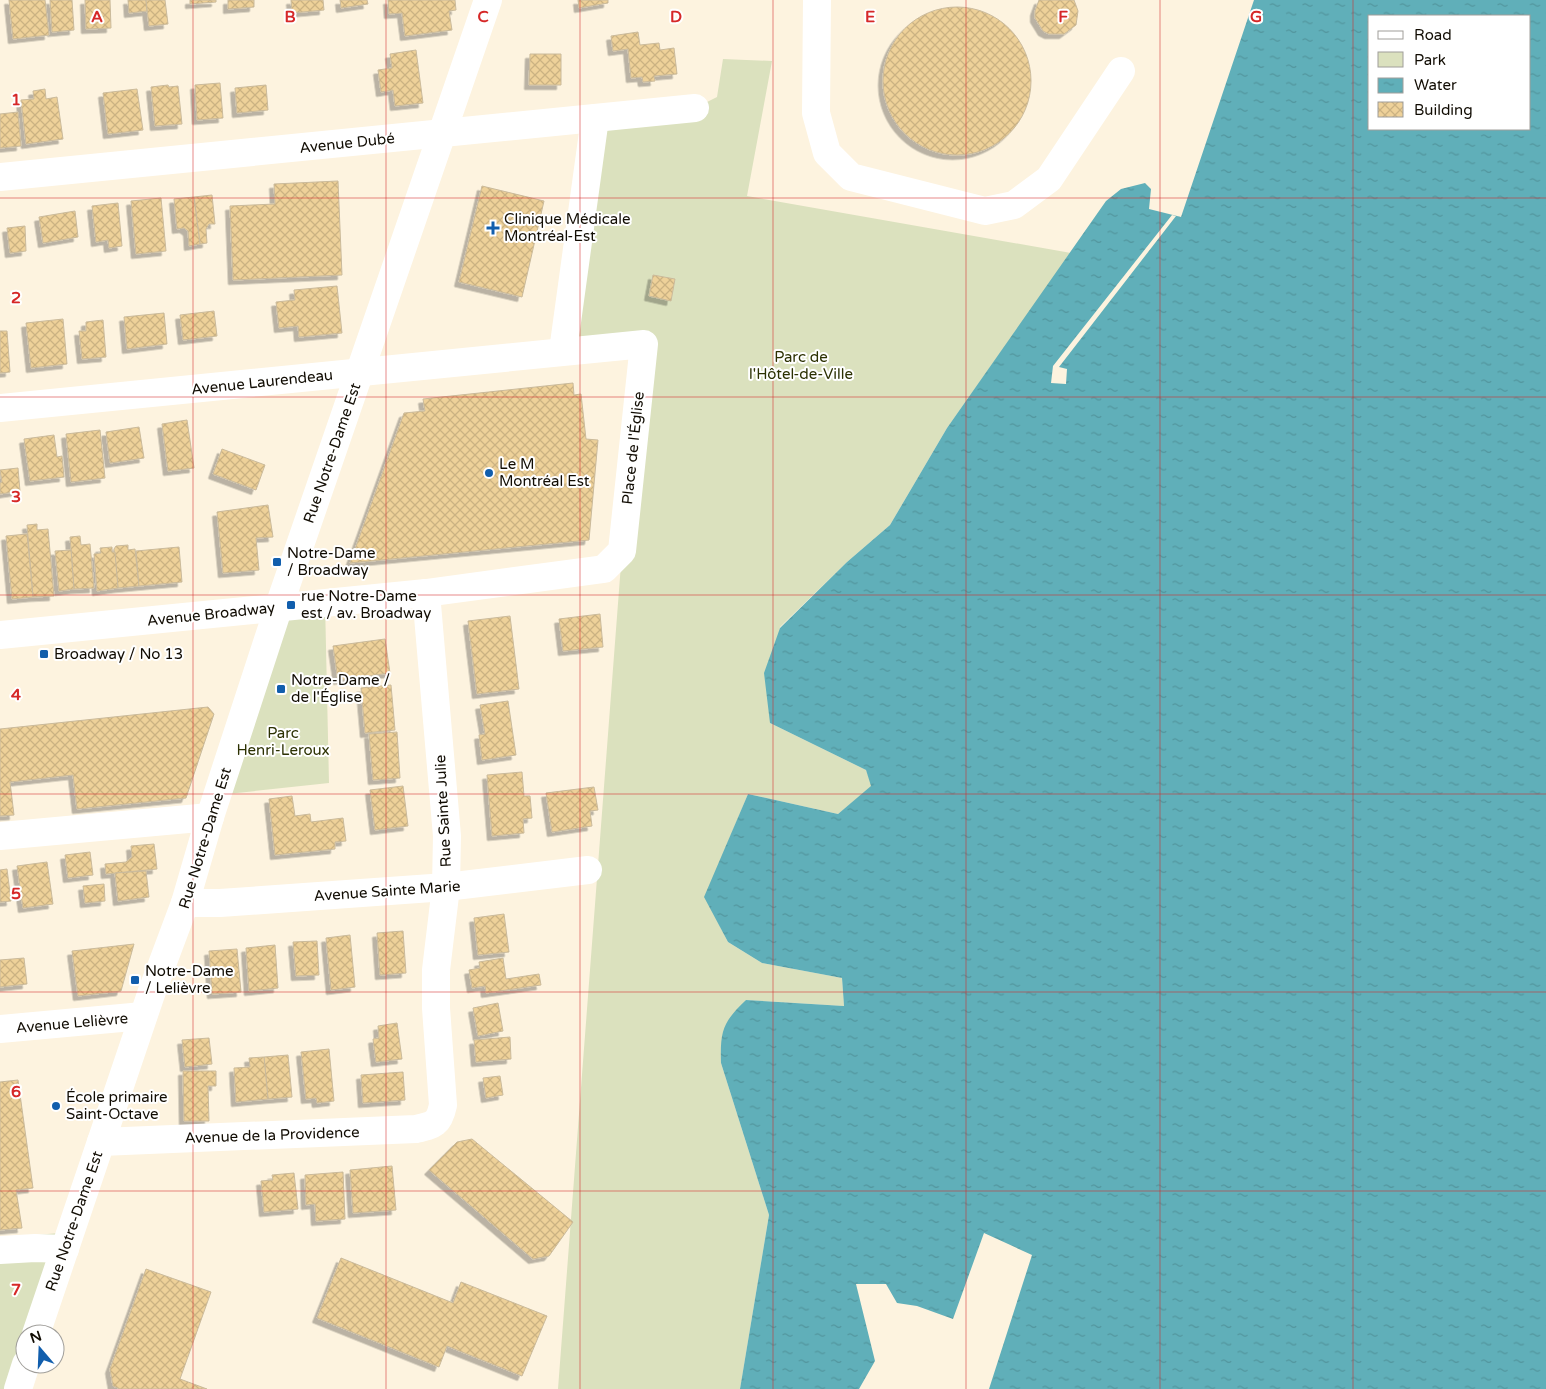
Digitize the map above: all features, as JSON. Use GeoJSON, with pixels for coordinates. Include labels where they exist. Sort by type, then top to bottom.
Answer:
{"type":"FeatureCollection","features":[{"type":"Feature","properties":{"kind":"street","name":"Rue Notre-Dame Est"},"geometry":{"type":"LineString","coordinates":[[39,1324],[143,1016],[185,903],[210,817],[279,606],[488,0]]}},
{"type":"Feature","properties":{"kind":"street"},"geometry":{"type":"LineString","coordinates":[[817,0],[816,113],[827,153],[851,177],[985,212],[1014,205],[1049,179],[1122,71]]}},
{"type":"Feature","properties":{"kind":"street","name":"Avenue Dubé"},"geometry":{"type":"LineString","coordinates":[[0,177],[695,108]]}},
{"type":"Feature","properties":{"kind":"street"},"geometry":{"type":"LineString","coordinates":[[563,351],[594,118]]}},
{"type":"Feature","properties":{"kind":"street","name":"Avenue Laurendeau"},"geometry":{"type":"LineString","coordinates":[[0,408],[644,344]]}},
{"type":"Feature","properties":{"kind":"street","name":"Place de l'Église"},"geometry":{"type":"LineString","coordinates":[[622,551],[644,344]]}},
{"type":"Feature","properties":{"kind":"street","name":"Avenue Broadway"},"geometry":{"type":"LineString","coordinates":[[0,635],[426,593],[604,569],[622,551]]}},
{"type":"Feature","properties":{"kind":"street","name":"Rue Sainte Julie"},"geometry":{"type":"LineString","coordinates":[[426,593],[447,836],[446,887],[436,970],[436,1008],[443,1105],[440,1118]]}},
{"type":"Feature","properties":{"kind":"street"},"geometry":{"type":"LineString","coordinates":[[0,836],[210,817]]}},
{"type":"Feature","properties":{"kind":"street","name":"Avenue Sainte Marie"},"geometry":{"type":"LineString","coordinates":[[185,903],[220,903],[446,887],[588,870]]}},
{"type":"Feature","properties":{"kind":"street","name":"Avenue Lelièvre"},"geometry":{"type":"LineString","coordinates":[[0,1030],[143,1016]]}},
{"type":"Feature","properties":{"kind":"street","name":"Avenue de la Providence"},"geometry":{"type":"LineString","coordinates":[[101,1142],[416,1129],[431,1126],[440,1118]]}},
{"type":"Feature","properties":{"kind":"street"},"geometry":{"type":"LineString","coordinates":[[0,1250],[65,1249]]}},
{"type":"Feature","properties":{"kind":"street"},"geometry":{"type":"LineString","coordinates":[[18,1389],[23,1374]]}},
{"type":"Feature","properties":{"kind":"green space","name":"Parc de l'Hôtel-de-Ville"},"geometry":{"type":"Polygon","coordinates":[[[723,59],[772,61],[747,196],[1071,253],[947,428],[890,525],[847,562],[780,627],[770,723],[866,770],[872,786],[838,814],[748,794],[705,897],[728,942],[762,963],[842,978],[844,1006],[746,1000],[721,1063],[769,1215],[740,1389],[558,1389],[622,551],[644,345],[563,351],[595,118],[695,108],[717,97],[723,59]]]}},
{"type":"Feature","properties":{"kind":"green space","name":"Parc Henri-Leroux"},"geometry":{"type":"Polygon","coordinates":[[[325,602],[329,783],[218,795],[279,606],[325,602]]]}},
{"type":"Feature","properties":{"kind":"green space"},"geometry":{"type":"Polygon","coordinates":[[[71,1232],[30,1324],[15,1324],[15,1374],[22,1374],[18,1389],[0,1389],[0,1238],[71,1232]]]}},
{"type":"Feature","properties":{"kind":"water"},"geometry":{"type":"Polygon","coordinates":[[[1254,0],[1546,0],[1546,1389],[989,1389],[1032,1255],[984,1233],[953,1319],[917,1306],[897,1303],[886,1284],[856,1284],[875,1361],[859,1389],[740,1389],[769,1215],[721,1063],[722,1034],[732,1014],[746,1000],[844,1006],[842,978],[762,963],[728,942],[704,897],[748,794],[838,814],[871,786],[866,770],[770,723],[764,673],[780,628],[847,562],[890,525],[947,428],[1106,201],[1121,189],[1145,183],[1151,189],[1149,209],[1181,217],[1254,0]]]}},
{"type":"Feature","properties":{"kind":"pier"},"geometry":{"type":"Polygon","coordinates":[[[1172,215],[1176,216],[1059,367],[1067,369],[1066,384],[1051,383],[1053,366],[1172,215]]]}},
{"type":"Feature","properties":{"kind":"building"},"geometry":{"type":"Polygon","coordinates":[[[9,0],[45,0],[49,35],[13,39],[9,0]]]}},
{"type":"Feature","properties":{"kind":"building"},"geometry":{"type":"Polygon","coordinates":[[[50,0],[72,0],[74,30],[52,32],[50,0]]]}},
{"type":"Feature","properties":{"kind":"building"},"geometry":{"type":"Polygon","coordinates":[[[85,0],[110,0],[111,28],[86,29],[85,0]]]}},
{"type":"Feature","properties":{"kind":"building"},"geometry":{"type":"Polygon","coordinates":[[[128,0],[146,0],[147,11],[129,13],[128,0]]]}},
{"type":"Feature","properties":{"kind":"building"},"geometry":{"type":"Polygon","coordinates":[[[146,0],[165,0],[168,24],[149,26],[146,0]]]}},
{"type":"Feature","properties":{"kind":"building"},"geometry":{"type":"Polygon","coordinates":[[[190,0],[216,0],[216,2],[190,4],[190,0]]]}},
{"type":"Feature","properties":{"kind":"building"},"geometry":{"type":"Polygon","coordinates":[[[228,0],[254,0],[254,7],[228,9],[228,0]]]}},
{"type":"Feature","properties":{"kind":"building"},"geometry":{"type":"Polygon","coordinates":[[[291,0],[323,0],[324,10],[292,13],[291,0]]]}},
{"type":"Feature","properties":{"kind":"building"},"geometry":{"type":"Polygon","coordinates":[[[340,0],[367,0],[368,4],[341,8],[340,0]]]}},
{"type":"Feature","properties":{"kind":"building"},"geometry":{"type":"Polygon","coordinates":[[[388,0],[455,0],[456,10],[449,11],[452,30],[405,36],[402,13],[389,14],[388,0]]]}},
{"type":"Feature","properties":{"kind":"building"},"geometry":{"type":"Polygon","coordinates":[[[578,0],[608,0],[608,3],[579,8],[578,0]]]}},
{"type":"Feature","properties":{"kind":"building"},"geometry":{"type":"Polygon","coordinates":[[[1039,0],[1074,0],[1078,11],[1076,25],[1064,34],[1049,34],[1043,31],[1035,18],[1035,11],[1039,0]]]}},
{"type":"Feature","properties":{"kind":"building"},"geometry":{"type":"Polygon","coordinates":[[[957,7],[972,8],[985,12],[1010,28],[1026,53],[1030,66],[1030,96],[1026,109],[1010,134],[985,150],[972,154],[957,155],[942,154],[929,150],[904,134],[888,109],[884,96],[883,81],[884,66],[888,53],[904,28],[929,12],[942,8],[957,7]]]}},
{"type":"Feature","properties":{"kind":"building"},"geometry":{"type":"Polygon","coordinates":[[[638,32],[640,45],[659,43],[660,50],[674,48],[677,74],[654,76],[655,81],[643,82],[642,77],[631,78],[628,49],[613,51],[611,36],[638,32]]]}},
{"type":"Feature","properties":{"kind":"building"},"geometry":{"type":"Polygon","coordinates":[[[416,50],[423,103],[395,106],[393,90],[381,92],[378,70],[392,68],[390,54],[416,50]]]}},
{"type":"Feature","properties":{"kind":"building"},"geometry":{"type":"Polygon","coordinates":[[[530,54],[561,54],[561,85],[529,85],[530,54]]]}},
{"type":"Feature","properties":{"kind":"building"},"geometry":{"type":"Polygon","coordinates":[[[220,83],[223,118],[197,120],[195,85],[220,83]]]}},
{"type":"Feature","properties":{"kind":"building"},"geometry":{"type":"Polygon","coordinates":[[[168,85],[169,87],[178,86],[182,124],[155,126],[151,87],[168,85]]]}},
{"type":"Feature","properties":{"kind":"building"},"geometry":{"type":"Polygon","coordinates":[[[266,85],[268,110],[237,113],[235,88],[266,85]]]}},
{"type":"Feature","properties":{"kind":"building"},"geometry":{"type":"Polygon","coordinates":[[[45,89],[46,99],[57,97],[63,139],[26,144],[21,100],[34,99],[33,91],[45,89]]]}},
{"type":"Feature","properties":{"kind":"building"},"geometry":{"type":"Polygon","coordinates":[[[137,89],[143,130],[108,134],[103,93],[137,89]]]}},
{"type":"Feature","properties":{"kind":"building"},"geometry":{"type":"Polygon","coordinates":[[[18,112],[21,146],[0,148],[0,114],[18,112]]]}},
{"type":"Feature","properties":{"kind":"building"},"geometry":{"type":"Polygon","coordinates":[[[338,181],[342,275],[233,280],[230,206],[275,204],[274,184],[338,181]]]}},
{"type":"Feature","properties":{"kind":"building"},"geometry":{"type":"Polygon","coordinates":[[[482,186],[544,201],[522,297],[459,282],[482,186]]]}},
{"type":"Feature","properties":{"kind":"building"},"geometry":{"type":"Polygon","coordinates":[[[212,195],[215,224],[209,224],[206,229],[207,243],[200,244],[194,197],[212,195]]]}},
{"type":"Feature","properties":{"kind":"building"},"geometry":{"type":"Polygon","coordinates":[[[194,197],[200,244],[189,246],[188,231],[184,228],[177,229],[174,199],[194,197]]]}},
{"type":"Feature","properties":{"kind":"building"},"geometry":{"type":"Polygon","coordinates":[[[161,198],[166,251],[136,254],[131,201],[161,198]]]}},
{"type":"Feature","properties":{"kind":"building"},"geometry":{"type":"Polygon","coordinates":[[[118,203],[122,246],[109,248],[108,240],[96,242],[92,206],[118,203]]]}},
{"type":"Feature","properties":{"kind":"building"},"geometry":{"type":"Polygon","coordinates":[[[75,211],[78,237],[43,243],[39,217],[75,211]]]}},
{"type":"Feature","properties":{"kind":"building"},"geometry":{"type":"Polygon","coordinates":[[[25,226],[26,251],[10,253],[7,228],[25,226]]]}},
{"type":"Feature","properties":{"kind":"building"},"geometry":{"type":"Polygon","coordinates":[[[653,275],[675,279],[671,301],[649,296],[653,275]]]}},
{"type":"Feature","properties":{"kind":"building"},"geometry":{"type":"Polygon","coordinates":[[[337,286],[342,333],[299,337],[298,326],[279,328],[276,302],[295,300],[294,290],[337,286]]]}},
{"type":"Feature","properties":{"kind":"building"},"geometry":{"type":"Polygon","coordinates":[[[214,311],[217,336],[183,340],[180,315],[214,311]]]}},
{"type":"Feature","properties":{"kind":"building"},"geometry":{"type":"Polygon","coordinates":[[[164,313],[167,344],[127,349],[124,317],[164,313]]]}},
{"type":"Feature","properties":{"kind":"building"},"geometry":{"type":"Polygon","coordinates":[[[63,319],[67,364],[31,368],[26,323],[63,319]]]}},
{"type":"Feature","properties":{"kind":"building"},"geometry":{"type":"Polygon","coordinates":[[[103,320],[106,357],[82,359],[79,331],[86,331],[86,322],[103,320]]]}},
{"type":"Feature","properties":{"kind":"building"},"geometry":{"type":"Polygon","coordinates":[[[0,331],[7,331],[10,372],[0,373],[0,331]]]}},
{"type":"Feature","properties":{"kind":"building","name":"Le M Montréal Est"},"geometry":{"type":"Polygon","coordinates":[[[573,383],[574,395],[581,394],[586,439],[598,440],[589,540],[350,563],[404,413],[425,411],[423,399],[573,383]]]}},
{"type":"Feature","properties":{"kind":"building"},"geometry":{"type":"Polygon","coordinates":[[[187,420],[194,468],[168,471],[162,424],[187,420]]]}},
{"type":"Feature","properties":{"kind":"building"},"geometry":{"type":"Polygon","coordinates":[[[139,427],[144,458],[110,463],[106,432],[139,427]]]}},
{"type":"Feature","properties":{"kind":"building"},"geometry":{"type":"Polygon","coordinates":[[[100,430],[105,478],[71,482],[66,434],[100,430]]]}},
{"type":"Feature","properties":{"kind":"building"},"geometry":{"type":"Polygon","coordinates":[[[54,435],[57,457],[62,456],[64,477],[30,481],[24,439],[54,435]]]}},
{"type":"Feature","properties":{"kind":"building"},"geometry":{"type":"Polygon","coordinates":[[[222,449],[265,465],[256,490],[213,474],[222,449]]]}},
{"type":"Feature","properties":{"kind":"building"},"geometry":{"type":"Polygon","coordinates":[[[18,468],[20,491],[0,494],[0,483],[2,482],[0,470],[18,468]]]}},
{"type":"Feature","properties":{"kind":"building"},"geometry":{"type":"Polygon","coordinates":[[[268,505],[273,537],[256,538],[259,570],[223,573],[217,512],[268,505]]]}},
{"type":"Feature","properties":{"kind":"building"},"geometry":{"type":"Polygon","coordinates":[[[37,524],[37,530],[48,529],[54,596],[33,597],[27,525],[37,524]]]}},
{"type":"Feature","properties":{"kind":"building"},"geometry":{"type":"Polygon","coordinates":[[[27,534],[33,597],[12,599],[6,536],[27,534]]]}},
{"type":"Feature","properties":{"kind":"building"},"geometry":{"type":"Polygon","coordinates":[[[80,536],[81,545],[90,544],[94,588],[74,589],[70,537],[80,536]]]}},
{"type":"Feature","properties":{"kind":"building"},"geometry":{"type":"Polygon","coordinates":[[[128,545],[128,550],[135,549],[139,586],[118,588],[114,549],[116,546],[128,545]]]}},
{"type":"Feature","properties":{"kind":"building"},"geometry":{"type":"Polygon","coordinates":[[[112,547],[112,552],[115,552],[118,588],[97,591],[94,554],[101,553],[100,548],[112,547]]]}},
{"type":"Feature","properties":{"kind":"building"},"geometry":{"type":"Polygon","coordinates":[[[179,547],[182,582],[139,586],[136,551],[179,547]]]}},
{"type":"Feature","properties":{"kind":"building"},"geometry":{"type":"Polygon","coordinates":[[[71,550],[74,589],[59,591],[55,551],[71,550]]]}},
{"type":"Feature","properties":{"kind":"building"},"geometry":{"type":"Polygon","coordinates":[[[600,614],[603,647],[563,651],[559,619],[600,614]]]}},
{"type":"Feature","properties":{"kind":"building"},"geometry":{"type":"Polygon","coordinates":[[[510,616],[519,689],[477,694],[468,621],[510,616]]]}},
{"type":"Feature","properties":{"kind":"building"},"geometry":{"type":"Polygon","coordinates":[[[385,639],[390,673],[338,680],[333,646],[385,639]]]}},
{"type":"Feature","properties":{"kind":"building"},"geometry":{"type":"Polygon","coordinates":[[[391,685],[395,730],[365,733],[361,688],[391,685]]]}},
{"type":"Feature","properties":{"kind":"building"},"geometry":{"type":"Polygon","coordinates":[[[508,701],[516,755],[482,760],[479,735],[485,734],[480,705],[508,701]]]}},
{"type":"Feature","properties":{"kind":"building"},"geometry":{"type":"Polygon","coordinates":[[[208,707],[214,714],[186,798],[77,809],[73,775],[10,782],[14,815],[0,816],[0,729],[208,707]]]}},
{"type":"Feature","properties":{"kind":"building"},"geometry":{"type":"Polygon","coordinates":[[[397,732],[400,778],[373,780],[369,734],[397,732]]]}},
{"type":"Feature","properties":{"kind":"building"},"geometry":{"type":"Polygon","coordinates":[[[522,772],[524,796],[530,796],[532,818],[523,819],[524,833],[492,836],[487,775],[522,772]]]}},
{"type":"Feature","properties":{"kind":"building"},"geometry":{"type":"Polygon","coordinates":[[[403,786],[408,826],[375,830],[370,790],[403,786]]]}},
{"type":"Feature","properties":{"kind":"building"},"geometry":{"type":"Polygon","coordinates":[[[594,787],[598,810],[590,811],[592,826],[552,832],[546,793],[594,787]]]}},
{"type":"Feature","properties":{"kind":"building"},"geometry":{"type":"Polygon","coordinates":[[[292,796],[295,816],[310,814],[311,822],[343,818],[346,841],[335,842],[335,849],[275,855],[269,799],[292,796]]]}},
{"type":"Feature","properties":{"kind":"building"},"geometry":{"type":"Polygon","coordinates":[[[154,844],[157,869],[106,874],[105,864],[126,862],[132,857],[131,846],[154,844]]]}},
{"type":"Feature","properties":{"kind":"building"},"geometry":{"type":"Polygon","coordinates":[[[90,852],[93,875],[68,878],[65,855],[90,852]]]}},
{"type":"Feature","properties":{"kind":"building"},"geometry":{"type":"Polygon","coordinates":[[[47,862],[53,904],[23,908],[17,866],[47,862]]]}},
{"type":"Feature","properties":{"kind":"building"},"geometry":{"type":"Polygon","coordinates":[[[7,869],[11,901],[0,902],[0,870],[7,869]]]}},
{"type":"Feature","properties":{"kind":"building"},"geometry":{"type":"Polygon","coordinates":[[[146,871],[149,897],[118,901],[115,873],[146,871]]]}},
{"type":"Feature","properties":{"kind":"building"},"geometry":{"type":"Polygon","coordinates":[[[104,884],[105,901],[85,903],[83,886],[104,884]]]}},
{"type":"Feature","properties":{"kind":"building"},"geometry":{"type":"Polygon","coordinates":[[[504,914],[509,952],[478,955],[474,918],[504,914]]]}},
{"type":"Feature","properties":{"kind":"building"},"geometry":{"type":"Polygon","coordinates":[[[403,931],[406,973],[380,975],[377,933],[403,931]]]}},
{"type":"Feature","properties":{"kind":"building"},"geometry":{"type":"Polygon","coordinates":[[[350,935],[355,987],[331,990],[326,938],[350,935]]]}},
{"type":"Feature","properties":{"kind":"building"},"geometry":{"type":"Polygon","coordinates":[[[317,941],[319,975],[296,976],[293,942],[317,941]]]}},
{"type":"Feature","properties":{"kind":"building"},"geometry":{"type":"Polygon","coordinates":[[[134,944],[121,991],[78,996],[72,951],[134,944]]]}},
{"type":"Feature","properties":{"kind":"building"},"geometry":{"type":"Polygon","coordinates":[[[275,945],[278,988],[249,991],[246,948],[275,945]]]}},
{"type":"Feature","properties":{"kind":"building"},"geometry":{"type":"Polygon","coordinates":[[[237,949],[241,992],[212,994],[209,951],[237,949]]]}},
{"type":"Feature","properties":{"kind":"building"},"geometry":{"type":"Polygon","coordinates":[[[24,958],[27,984],[0,987],[0,960],[24,958]]]}},
{"type":"Feature","properties":{"kind":"building"},"geometry":{"type":"Polygon","coordinates":[[[503,958],[506,979],[539,974],[541,985],[486,993],[485,986],[472,988],[469,970],[480,968],[479,962],[503,958]]]}},
{"type":"Feature","properties":{"kind":"building"},"geometry":{"type":"Polygon","coordinates":[[[498,1003],[503,1031],[478,1036],[473,1008],[498,1003]]]}},
{"type":"Feature","properties":{"kind":"building"},"geometry":{"type":"Polygon","coordinates":[[[397,1023],[402,1059],[376,1062],[373,1039],[379,1038],[378,1026],[397,1023]]]}},
{"type":"Feature","properties":{"kind":"building"},"geometry":{"type":"Polygon","coordinates":[[[510,1037],[511,1059],[476,1062],[474,1040],[510,1037]]]}},
{"type":"Feature","properties":{"kind":"building"},"geometry":{"type":"Polygon","coordinates":[[[209,1038],[212,1064],[185,1067],[182,1040],[209,1038]]]}},
{"type":"Feature","properties":{"kind":"building"},"geometry":{"type":"Polygon","coordinates":[[[329,1049],[334,1101],[317,1103],[316,1098],[306,1099],[301,1052],[329,1049]]]}},
{"type":"Feature","properties":{"kind":"building"},"geometry":{"type":"Polygon","coordinates":[[[288,1055],[292,1097],[268,1099],[264,1057],[288,1055]]]}},
{"type":"Feature","properties":{"kind":"building"},"geometry":{"type":"Polygon","coordinates":[[[264,1057],[268,1099],[236,1102],[234,1068],[250,1067],[249,1058],[264,1057]]]}},
{"type":"Feature","properties":{"kind":"building"},"geometry":{"type":"Polygon","coordinates":[[[183,1071],[216,1071],[216,1086],[208,1086],[209,1121],[184,1121],[183,1071]]]}},
{"type":"Feature","properties":{"kind":"building"},"geometry":{"type":"Polygon","coordinates":[[[403,1072],[405,1100],[363,1103],[361,1075],[403,1072]]]}},
{"type":"Feature","properties":{"kind":"building"},"geometry":{"type":"Polygon","coordinates":[[[500,1076],[503,1095],[486,1098],[483,1078],[500,1076]]]}},
{"type":"Feature","properties":{"kind":"building"},"geometry":{"type":"Polygon","coordinates":[[[18,1080],[33,1188],[16,1190],[22,1228],[0,1230],[0,1082],[18,1080]]]}},
{"type":"Feature","properties":{"kind":"building"},"geometry":{"type":"Polygon","coordinates":[[[472,1139],[573,1222],[549,1256],[533,1259],[429,1170],[457,1142],[472,1139]]]}},
{"type":"Feature","properties":{"kind":"building"},"geometry":{"type":"Polygon","coordinates":[[[392,1166],[396,1210],[353,1213],[350,1170],[392,1166]]]}},
{"type":"Feature","properties":{"kind":"building"},"geometry":{"type":"Polygon","coordinates":[[[343,1172],[345,1219],[316,1221],[315,1204],[306,1205],[305,1175],[343,1172]]]}},
{"type":"Feature","properties":{"kind":"building"},"geometry":{"type":"Polygon","coordinates":[[[294,1173],[298,1209],[264,1212],[261,1181],[273,1180],[272,1175],[294,1173]]]}},
{"type":"Feature","properties":{"kind":"building"},"geometry":{"type":"Polygon","coordinates":[[[341,1258],[453,1303],[461,1282],[547,1316],[522,1376],[447,1346],[439,1367],[317,1318],[341,1258]]]}},
{"type":"Feature","properties":{"kind":"building"},"geometry":{"type":"Polygon","coordinates":[[[146,1269],[211,1292],[180,1379],[207,1389],[120,1389],[113,1386],[110,1369],[146,1269]]]}},
{"type":"Feature","properties":{"kind":"place","name":"Clinique Médicale Montréal-Est"},"geometry":{"type":"Point","coordinates":[493,228]}},
{"type":"Feature","properties":{"kind":"place","name":"Le M Montréal Est"},"geometry":{"type":"Point","coordinates":[489,473]}},
{"type":"Feature","properties":{"kind":"place","name":"Notre-Dame / Broadway"},"geometry":{"type":"Point","coordinates":[277,562]}},
{"type":"Feature","properties":{"kind":"place","name":"rue Notre-Dame est / av. Broadway"},"geometry":{"type":"Point","coordinates":[291,605]}},
{"type":"Feature","properties":{"kind":"place","name":"Broadway / No 13"},"geometry":{"type":"Point","coordinates":[44,654]}},
{"type":"Feature","properties":{"kind":"place","name":"Notre-Dame / de l'Église"},"geometry":{"type":"Point","coordinates":[281,689]}},
{"type":"Feature","properties":{"kind":"place","name":"Notre-Dame / Lelièvre"},"geometry":{"type":"Point","coordinates":[135,980]}},
{"type":"Feature","properties":{"kind":"place","name":"École primaire Saint-Octave"},"geometry":{"type":"Point","coordinates":[56,1106]}}]}
